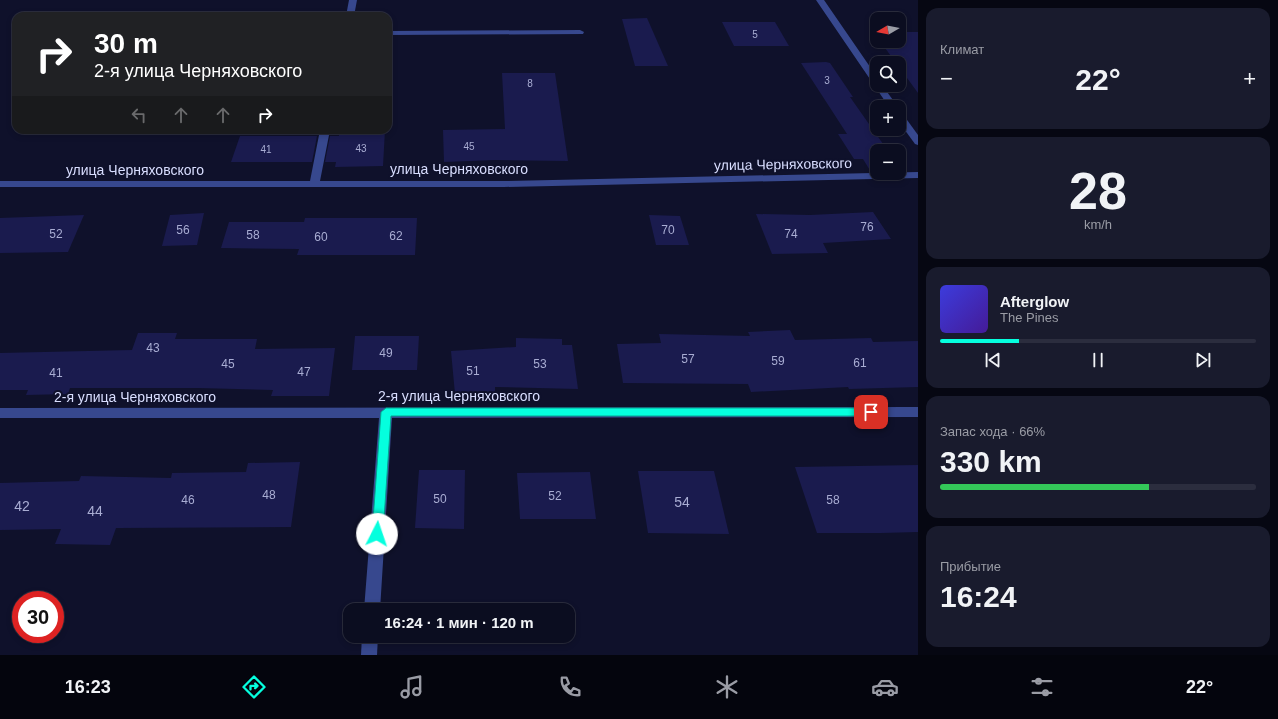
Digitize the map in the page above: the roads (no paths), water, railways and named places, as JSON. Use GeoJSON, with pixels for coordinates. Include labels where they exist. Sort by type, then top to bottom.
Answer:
{"type":"FeatureCollection","features":[{"type":"Feature","properties":{"kind":"street"},"geometry":{"type":"LineString","coordinates":[[351,12],[353,0]]}},
{"type":"Feature","properties":{"kind":"street"},"geometry":{"type":"LineString","coordinates":[[820,0],[870,72]]}},
{"type":"Feature","properties":{"kind":"street"},"geometry":{"type":"LineString","coordinates":[[392,33],[580,32]]}},
{"type":"Feature","properties":{"kind":"street"},"geometry":{"type":"LineString","coordinates":[[906,125],[918,142]]}},
{"type":"Feature","properties":{"kind":"street"},"geometry":{"type":"LineString","coordinates":[[314,184],[324,134]]}},
{"type":"Feature","properties":{"kind":"street","name":"улица Черняховского"},"geometry":{"type":"LineString","coordinates":[[0,184],[504,184],[918,175]]}},
{"type":"Feature","properties":{"kind":"street"},"geometry":{"type":"LineString","coordinates":[[372,603],[386,412]]}},
{"type":"Feature","properties":{"kind":"street","name":"2-я улица Черняховского"},"geometry":{"type":"LineString","coordinates":[[0,413],[918,412]]}},
{"type":"Feature","properties":{"kind":"street"},"geometry":{"type":"LineString","coordinates":[[369,655],[370,643]]}}]}
